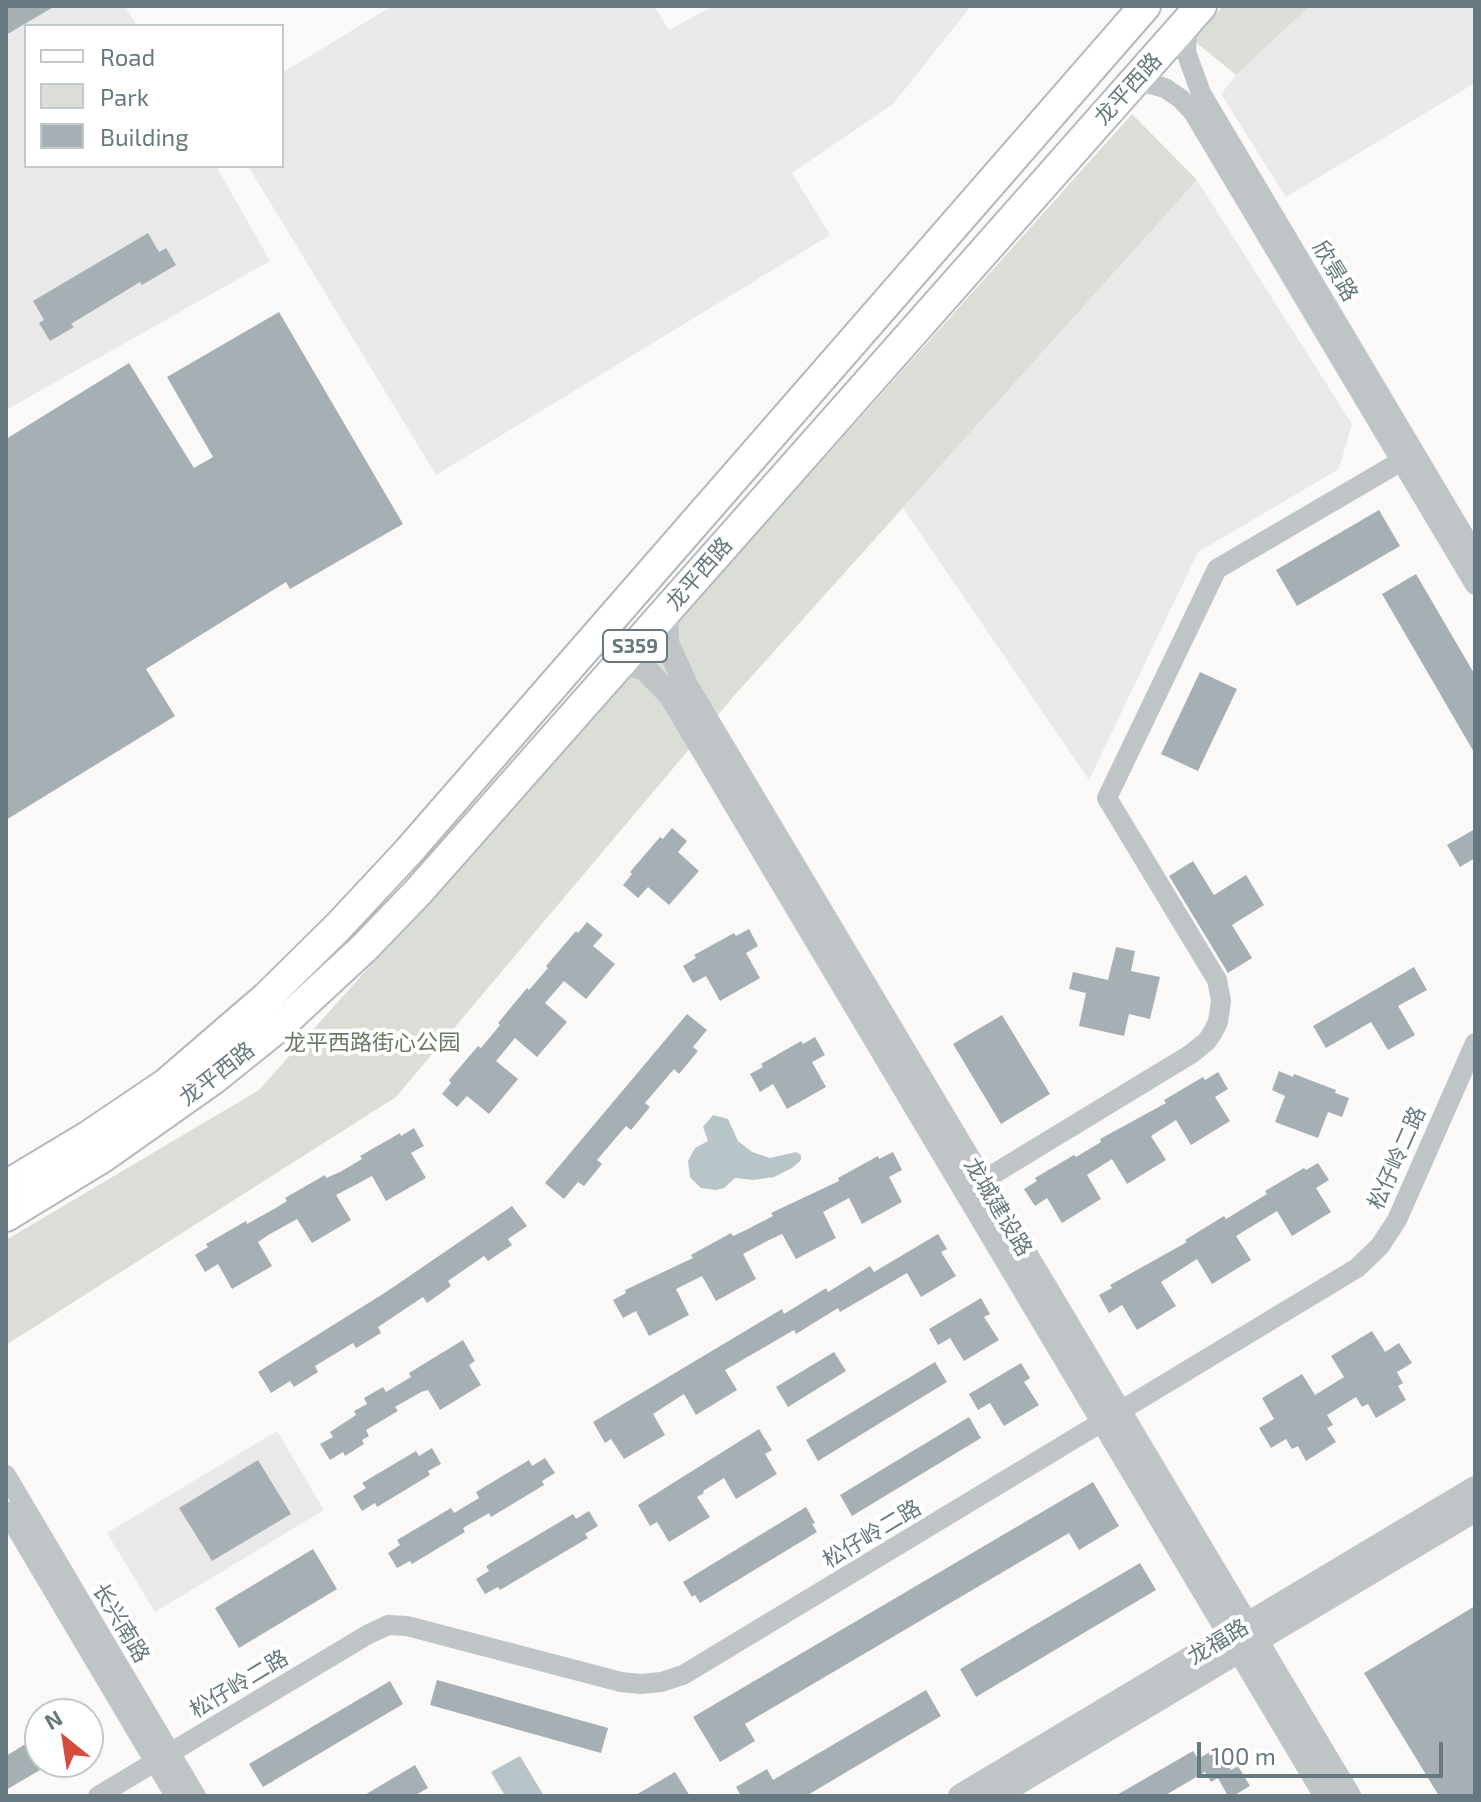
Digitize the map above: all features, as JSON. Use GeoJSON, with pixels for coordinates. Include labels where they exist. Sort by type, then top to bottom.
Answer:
{"type":"FeatureCollection","features":[{"type":"Feature","properties":{"kind":"main road","name":"龙平西路"},"geometry":{"type":"LineString","coordinates":[[6,1186],[89,1136],[166,1084],[267,997],[338,927],[418,840],[1145,6]]}},
{"type":"Feature","properties":{"kind":"main road","name":"龙平西路"},"geometry":{"type":"LineString","coordinates":[[6,1216],[155,1121],[284,1022],[364,948],[666,612],[1201,6]]}},
{"type":"Feature","properties":{"kind":"street","name":"欣景路"},"geometry":{"type":"LineString","coordinates":[[1201,6],[1187,32],[1186,52],[1201,93],[1408,457],[1475,585]]}},
{"type":"Feature","properties":{"kind":"street","name":"欣景路"},"geometry":{"type":"LineString","coordinates":[[1130,86],[1147,83],[1165,88],[1193,112],[1408,457],[1475,554]]}},
{"type":"Feature","properties":{"kind":"street"},"geometry":{"type":"LineString","coordinates":[[974,1186],[1191,1054],[1213,1032],[1221,1001],[1217,980],[1107,798],[1217,569],[1408,457]]}},
{"type":"Feature","properties":{"kind":"street","name":"龙城建设路"},"geometry":{"type":"LineString","coordinates":[[666,612],[667,643],[682,679],[974,1186],[1243,1638],[1326,1796]]}},
{"type":"Feature","properties":{"kind":"street","name":"龙城建设路"},"geometry":{"type":"LineString","coordinates":[[617,667],[632,665],[645,669],[671,696],[974,1186]]}},
{"type":"Feature","properties":{"kind":"street","name":"松仔岭二路"},"geometry":{"type":"LineString","coordinates":[[98,1796],[388,1625],[407,1626],[621,1682],[661,1682],[683,1675],[1357,1268],[1380,1246],[1397,1220],[1475,1043]]}},
{"type":"Feature","properties":{"kind":"street","name":"长兴南路"},"geometry":{"type":"LineString","coordinates":[[6,1475],[163,1758],[175,1796]]}},
{"type":"Feature","properties":{"kind":"street","name":"龙福路"},"geometry":{"type":"LineString","coordinates":[[996,1796],[1475,1488]]}},
{"type":"Feature","properties":{"kind":"street","name":"龙福路"},"geometry":{"type":"LineString","coordinates":[[960,1796],[1475,1510]]}},
{"type":"Feature","properties":{"kind":"street","name":"长兴南路"},"geometry":{"type":"LineString","coordinates":[[6,1511],[163,1758],[196,1796]]}},
{"type":"Feature","properties":{"kind":"street","name":"龙城建设路"},"geometry":{"type":"LineString","coordinates":[[1243,1638],[1349,1796]]}},
{"type":"Feature","properties":{"kind":"shaded area"},"geometry":{"type":"Polygon","coordinates":[[[6,6],[125,6],[136,24],[24,24],[24,168],[217,168],[270,261],[6,410],[6,6]]]}},
{"type":"Feature","properties":{"kind":"shaded area"},"geometry":{"type":"Polygon","coordinates":[[[392,6],[654,6],[669,30],[713,6],[971,6],[893,104],[792,173],[830,235],[436,475],[249,168],[284,168],[284,72],[392,6]]]}},
{"type":"Feature","properties":{"kind":"shaded area"},"geometry":{"type":"Polygon","coordinates":[[[1310,6],[1475,6],[1475,83],[1286,197],[1221,94],[1236,75],[1310,6]]]}},
{"type":"Feature","properties":{"kind":"shaded area"},"geometry":{"type":"Polygon","coordinates":[[[1197,180],[1352,424],[1339,469],[1198,552],[1089,780],[903,508],[1197,180]]]}},
{"type":"Feature","properties":{"kind":"shaded area"},"geometry":{"type":"Polygon","coordinates":[[[713,1115],[728,1119],[738,1141],[752,1152],[770,1158],[796,1152],[801,1155],[801,1160],[774,1177],[754,1180],[735,1178],[724,1188],[701,1188],[690,1177],[688,1161],[695,1148],[708,1141],[703,1127],[713,1115]]]}},
{"type":"Feature","properties":{"kind":"shaded area"},"geometry":{"type":"Polygon","coordinates":[[[277,1431],[324,1510],[155,1612],[107,1533],[277,1431]]]}},
{"type":"Feature","properties":{"kind":"shaded area"},"geometry":{"type":"Polygon","coordinates":[[[520,1756],[544,1796],[505,1796],[491,1772],[520,1756]]]}},
{"type":"Feature","properties":{"kind":"green space"},"geometry":{"type":"Polygon","coordinates":[[[1223,6],[1310,6],[1236,75],[1193,40],[1223,6]]]}},
{"type":"Feature","properties":{"kind":"green space","name":"龙平西路街心公园"},"geometry":{"type":"Polygon","coordinates":[[[1132,114],[1197,180],[734,696],[396,1097],[6,1345],[6,1240],[259,1090],[1132,114]]]}},
{"type":"Feature","properties":{"kind":"building"},"geometry":{"type":"Polygon","coordinates":[[[6,6],[55,6],[24,24],[6,35],[6,6]]]}},
{"type":"Feature","properties":{"kind":"building"},"geometry":{"type":"Polygon","coordinates":[[[148,233],[159,252],[166,248],[176,265],[142,285],[140,282],[71,324],[74,327],[50,341],[39,323],[44,320],[33,301],[148,233]]]}},
{"type":"Feature","properties":{"kind":"building"},"geometry":{"type":"Polygon","coordinates":[[[279,312],[403,524],[290,589],[286,582],[146,669],[175,716],[6,820],[6,439],[129,363],[194,468],[213,457],[167,377],[279,312]]]}},
{"type":"Feature","properties":{"kind":"building"},"geometry":{"type":"Polygon","coordinates":[[[1379,510],[1400,546],[1297,606],[1276,570],[1379,510]]]}},
{"type":"Feature","properties":{"kind":"building"},"geometry":{"type":"Polygon","coordinates":[[[1416,574],[1475,675],[1475,754],[1382,594],[1416,574]]]}},
{"type":"Feature","properties":{"kind":"building"},"geometry":{"type":"Polygon","coordinates":[[[1200,672],[1237,689],[1198,771],[1161,754],[1200,672]]]}},
{"type":"Feature","properties":{"kind":"building"},"geometry":{"type":"Polygon","coordinates":[[[672,828],[687,841],[678,852],[699,871],[669,905],[648,887],[638,898],[623,885],[660,837],[663,839],[672,828]]]}},
{"type":"Feature","properties":{"kind":"building"},"geometry":{"type":"Polygon","coordinates":[[[1475,829],[1475,858],[1460,867],[1447,845],[1475,829]]]}},
{"type":"Feature","properties":{"kind":"building"},"geometry":{"type":"Polygon","coordinates":[[[1193,861],[1214,895],[1246,875],[1264,905],[1232,925],[1252,958],[1228,973],[1169,876],[1193,861]]]}},
{"type":"Feature","properties":{"kind":"building"},"geometry":{"type":"Polygon","coordinates":[[[587,922],[603,935],[593,946],[615,964],[586,999],[564,981],[545,1003],[567,1022],[537,1057],[515,1038],[496,1061],[518,1079],[489,1114],[467,1096],[457,1107],[442,1094],[451,1083],[449,1080],[478,1046],[481,1048],[527,988],[529,990],[548,968],[546,966],[587,922]]]}},
{"type":"Feature","properties":{"kind":"building"},"geometry":{"type":"Polygon","coordinates":[[[749,929],[758,946],[746,953],[760,978],[720,1001],[706,976],[693,983],[683,966],[696,958],[694,955],[734,933],[736,936],[749,929]]]}},
{"type":"Feature","properties":{"kind":"building"},"geometry":{"type":"Polygon","coordinates":[[[1116,947],[1135,951],[1131,971],[1160,977],[1150,1019],[1129,1014],[1124,1036],[1079,1026],[1086,993],[1069,989],[1073,972],[1108,980],[1116,947]]]}},
{"type":"Feature","properties":{"kind":"building"},"geometry":{"type":"Polygon","coordinates":[[[1414,967],[1427,990],[1398,1006],[1415,1035],[1388,1050],[1371,1022],[1326,1048],[1313,1026],[1414,967]]]}},
{"type":"Feature","properties":{"kind":"building"},"geometry":{"type":"Polygon","coordinates":[[[687,1014],[707,1030],[693,1047],[698,1051],[679,1074],[674,1069],[645,1103],[650,1107],[631,1130],[626,1126],[597,1160],[602,1164],[584,1186],[578,1182],[564,1199],[545,1183],[687,1014]]]}},
{"type":"Feature","properties":{"kind":"building"},"geometry":{"type":"Polygon","coordinates":[[[1002,1015],[1050,1094],[1001,1124],[953,1044],[1002,1015]]]}},
{"type":"Feature","properties":{"kind":"building"},"geometry":{"type":"Polygon","coordinates":[[[815,1037],[825,1055],[812,1062],[826,1087],[787,1109],[773,1084],[760,1092],[750,1074],[763,1067],[761,1064],[801,1041],[803,1044],[815,1037]]]}},
{"type":"Feature","properties":{"kind":"building"},"geometry":{"type":"Polygon","coordinates":[[[1279,1071],[1336,1090],[1335,1093],[1349,1098],[1342,1117],[1328,1112],[1318,1138],[1275,1122],[1285,1096],[1272,1090],[1279,1071]]]}},
{"type":"Feature","properties":{"kind":"building"},"geometry":{"type":"Polygon","coordinates":[[[1218,1072],[1228,1089],[1215,1097],[1230,1121],[1191,1145],[1176,1120],[1151,1136],[1166,1160],[1127,1184],[1112,1159],[1087,1175],[1101,1199],[1062,1223],[1047,1198],[1035,1206],[1024,1189],[1037,1181],[1035,1178],[1166,1103],[1164,1100],[1203,1077],[1205,1080],[1218,1072]]]}},
{"type":"Feature","properties":{"kind":"building"},"geometry":{"type":"Polygon","coordinates":[[[414,1128],[424,1146],[411,1153],[426,1178],[386,1201],[372,1176],[336,1195],[351,1220],[312,1243],[297,1219],[270,1234],[258,1242],[272,1266],[232,1289],[218,1264],[205,1272],[195,1255],[208,1247],[206,1244],[274,1209],[287,1201],[285,1198],[325,1175],[326,1178],[340,1172],[362,1159],[360,1156],[414,1128]]]}},
{"type":"Feature","properties":{"kind":"building"},"geometry":{"type":"Polygon","coordinates":[[[893,1152],[902,1170],[889,1177],[902,1202],[862,1224],[849,1198],[823,1212],[836,1238],[796,1259],[782,1234],[769,1240],[743,1254],[756,1279],[716,1301],[702,1276],[676,1289],[689,1315],[649,1336],[636,1311],[623,1318],[613,1300],[626,1293],[625,1290],[693,1258],[691,1255],[731,1233],[733,1236],[773,1216],[771,1213],[839,1181],[838,1178],[878,1156],[879,1159],[893,1152]]]}},
{"type":"Feature","properties":{"kind":"building"},"geometry":{"type":"Polygon","coordinates":[[[1318,1163],[1329,1180],[1316,1188],[1331,1212],[1292,1236],[1277,1211],[1236,1236],[1251,1260],[1212,1284],[1197,1259],[1161,1282],[1176,1306],[1137,1330],[1122,1305],[1109,1313],[1099,1295],[1112,1288],[1110,1285],[1187,1242],[1185,1240],[1224,1216],[1226,1219],[1304,1168],[1306,1170],[1318,1163]]]}},
{"type":"Feature","properties":{"kind":"building"},"geometry":{"type":"Polygon","coordinates":[[[512,1206],[527,1226],[508,1239],[512,1245],[488,1261],[484,1256],[448,1281],[451,1286],[427,1303],[423,1297],[378,1327],[381,1333],[356,1348],[353,1343],[315,1366],[318,1372],[294,1387],[290,1381],[271,1393],[258,1372],[386,1292],[512,1206]]]}},
{"type":"Feature","properties":{"kind":"building"},"geometry":{"type":"Polygon","coordinates":[[[938,1234],[947,1249],[941,1252],[956,1276],[921,1297],[907,1273],[840,1312],[838,1308],[796,1334],[794,1330],[725,1370],[737,1390],[696,1415],[684,1394],[653,1414],[665,1435],[624,1459],[611,1439],[605,1443],[593,1422],[782,1309],[784,1314],[870,1266],[874,1272],[938,1234]]]}},
{"type":"Feature","properties":{"kind":"building"},"geometry":{"type":"Polygon","coordinates":[[[981,1298],[990,1314],[984,1317],[999,1340],[964,1361],[950,1338],[938,1345],[929,1329],[981,1298]]]}},
{"type":"Feature","properties":{"kind":"building"},"geometry":{"type":"Polygon","coordinates":[[[1372,1331],[1385,1352],[1399,1343],[1412,1363],[1397,1372],[1403,1383],[1398,1386],[1406,1400],[1376,1418],[1368,1404],[1362,1407],[1356,1397],[1327,1415],[1333,1425],[1327,1428],[1336,1442],[1306,1461],[1298,1446],[1292,1449],[1286,1439],[1271,1448],[1259,1428],[1274,1419],[1262,1398],[1302,1374],[1315,1395],[1344,1377],[1331,1356],[1372,1331]]]}},
{"type":"Feature","properties":{"kind":"building"},"geometry":{"type":"Polygon","coordinates":[[[463,1340],[475,1361],[469,1365],[481,1385],[440,1410],[428,1390],[421,1392],[395,1407],[398,1411],[366,1430],[369,1436],[362,1440],[364,1444],[345,1456],[343,1452],[330,1460],[320,1444],[333,1437],[330,1432],[356,1415],[354,1411],[367,1404],[364,1398],[383,1387],[386,1392],[411,1377],[409,1373],[463,1340]]]}},
{"type":"Feature","properties":{"kind":"building"},"geometry":{"type":"Polygon","coordinates":[[[834,1352],[846,1371],[788,1407],[776,1387],[834,1352]]]}},
{"type":"Feature","properties":{"kind":"building"},"geometry":{"type":"Polygon","coordinates":[[[935,1362],[947,1382],[818,1461],[806,1440],[935,1362]]]}},
{"type":"Feature","properties":{"kind":"building"},"geometry":{"type":"Polygon","coordinates":[[[1021,1363],[1030,1378],[1024,1382],[1039,1405],[1004,1426],[990,1403],[978,1410],[969,1394],[1021,1363]]]}},
{"type":"Feature","properties":{"kind":"building"},"geometry":{"type":"Polygon","coordinates":[[[969,1417],[981,1438],[852,1516],[840,1495],[969,1417]]]}},
{"type":"Feature","properties":{"kind":"building"},"geometry":{"type":"Polygon","coordinates":[[[759,1429],[772,1450],[765,1454],[777,1474],[736,1499],[724,1478],[703,1491],[697,1497],[710,1517],[669,1542],[657,1522],[650,1526],[638,1505],[759,1429]]]}},
{"type":"Feature","properties":{"kind":"building"},"geometry":{"type":"Polygon","coordinates":[[[432,1448],[441,1464],[428,1471],[430,1475],[377,1507],[375,1503],[362,1511],[353,1496],[366,1488],[362,1483],[416,1451],[419,1456],[432,1448]]]}},
{"type":"Feature","properties":{"kind":"building"},"geometry":{"type":"Polygon","coordinates":[[[545,1458],[555,1473],[542,1481],[544,1485],[491,1517],[489,1513],[463,1528],[465,1532],[412,1564],[410,1561],[397,1568],[388,1553],[400,1545],[397,1540],[451,1508],[454,1513],[479,1498],[476,1492],[529,1460],[532,1466],[545,1458]]]}},
{"type":"Feature","properties":{"kind":"building"},"geometry":{"type":"Polygon","coordinates":[[[258,1460],[291,1514],[212,1561],[179,1508],[258,1460]]]}},
{"type":"Feature","properties":{"kind":"building"},"geometry":{"type":"Polygon","coordinates":[[[1093,1482],[1119,1526],[1079,1550],[1069,1533],[745,1724],[755,1741],[720,1762],[693,1717],[1093,1482]]]}},
{"type":"Feature","properties":{"kind":"building"},"geometry":{"type":"Polygon","coordinates":[[[806,1507],[817,1532],[700,1603],[695,1595],[692,1597],[683,1582],[806,1507]]]}},
{"type":"Feature","properties":{"kind":"building"},"geometry":{"type":"Polygon","coordinates":[[[589,1511],[598,1526],[585,1534],[588,1538],[500,1590],[498,1587],[485,1594],[476,1579],[489,1571],[486,1566],[573,1514],[576,1519],[589,1511]]]}},
{"type":"Feature","properties":{"kind":"building"},"geometry":{"type":"Polygon","coordinates":[[[313,1549],[337,1589],[239,1648],[215,1608],[313,1549]]]}},
{"type":"Feature","properties":{"kind":"building"},"geometry":{"type":"Polygon","coordinates":[[[1140,1563],[1156,1590],[976,1697],[960,1669],[1140,1563]]]}},
{"type":"Feature","properties":{"kind":"building"},"geometry":{"type":"Polygon","coordinates":[[[1475,1606],[1475,1796],[1439,1796],[1364,1673],[1475,1606]]]}},
{"type":"Feature","properties":{"kind":"building"},"geometry":{"type":"Polygon","coordinates":[[[437,1680],[608,1728],[601,1753],[430,1705],[437,1680]]]}},
{"type":"Feature","properties":{"kind":"building"},"geometry":{"type":"Polygon","coordinates":[[[390,1681],[403,1704],[263,1787],[249,1764],[390,1681]]]}},
{"type":"Feature","properties":{"kind":"building"},"geometry":{"type":"Polygon","coordinates":[[[926,1690],[941,1716],[806,1796],[741,1796],[736,1787],[767,1769],[773,1780],[926,1690]]]}},
{"type":"Feature","properties":{"kind":"building"},"geometry":{"type":"Polygon","coordinates":[[[24,1745],[26,1778],[6,1790],[6,1756],[24,1745]]]}},
{"type":"Feature","properties":{"kind":"building"},"geometry":{"type":"Polygon","coordinates":[[[1218,1747],[1231,1770],[1238,1766],[1250,1786],[1233,1796],[1228,1796],[1218,1778],[1211,1782],[1205,1772],[1164,1796],[1115,1796],[1193,1751],[1198,1759],[1218,1747]]]}},
{"type":"Feature","properties":{"kind":"building"},"geometry":{"type":"Polygon","coordinates":[[[415,1765],[428,1788],[414,1796],[363,1796],[415,1765]]]}},
{"type":"Feature","properties":{"kind":"building"},"geometry":{"type":"Polygon","coordinates":[[[675,1772],[690,1796],[634,1796],[675,1772]]]}}]}
